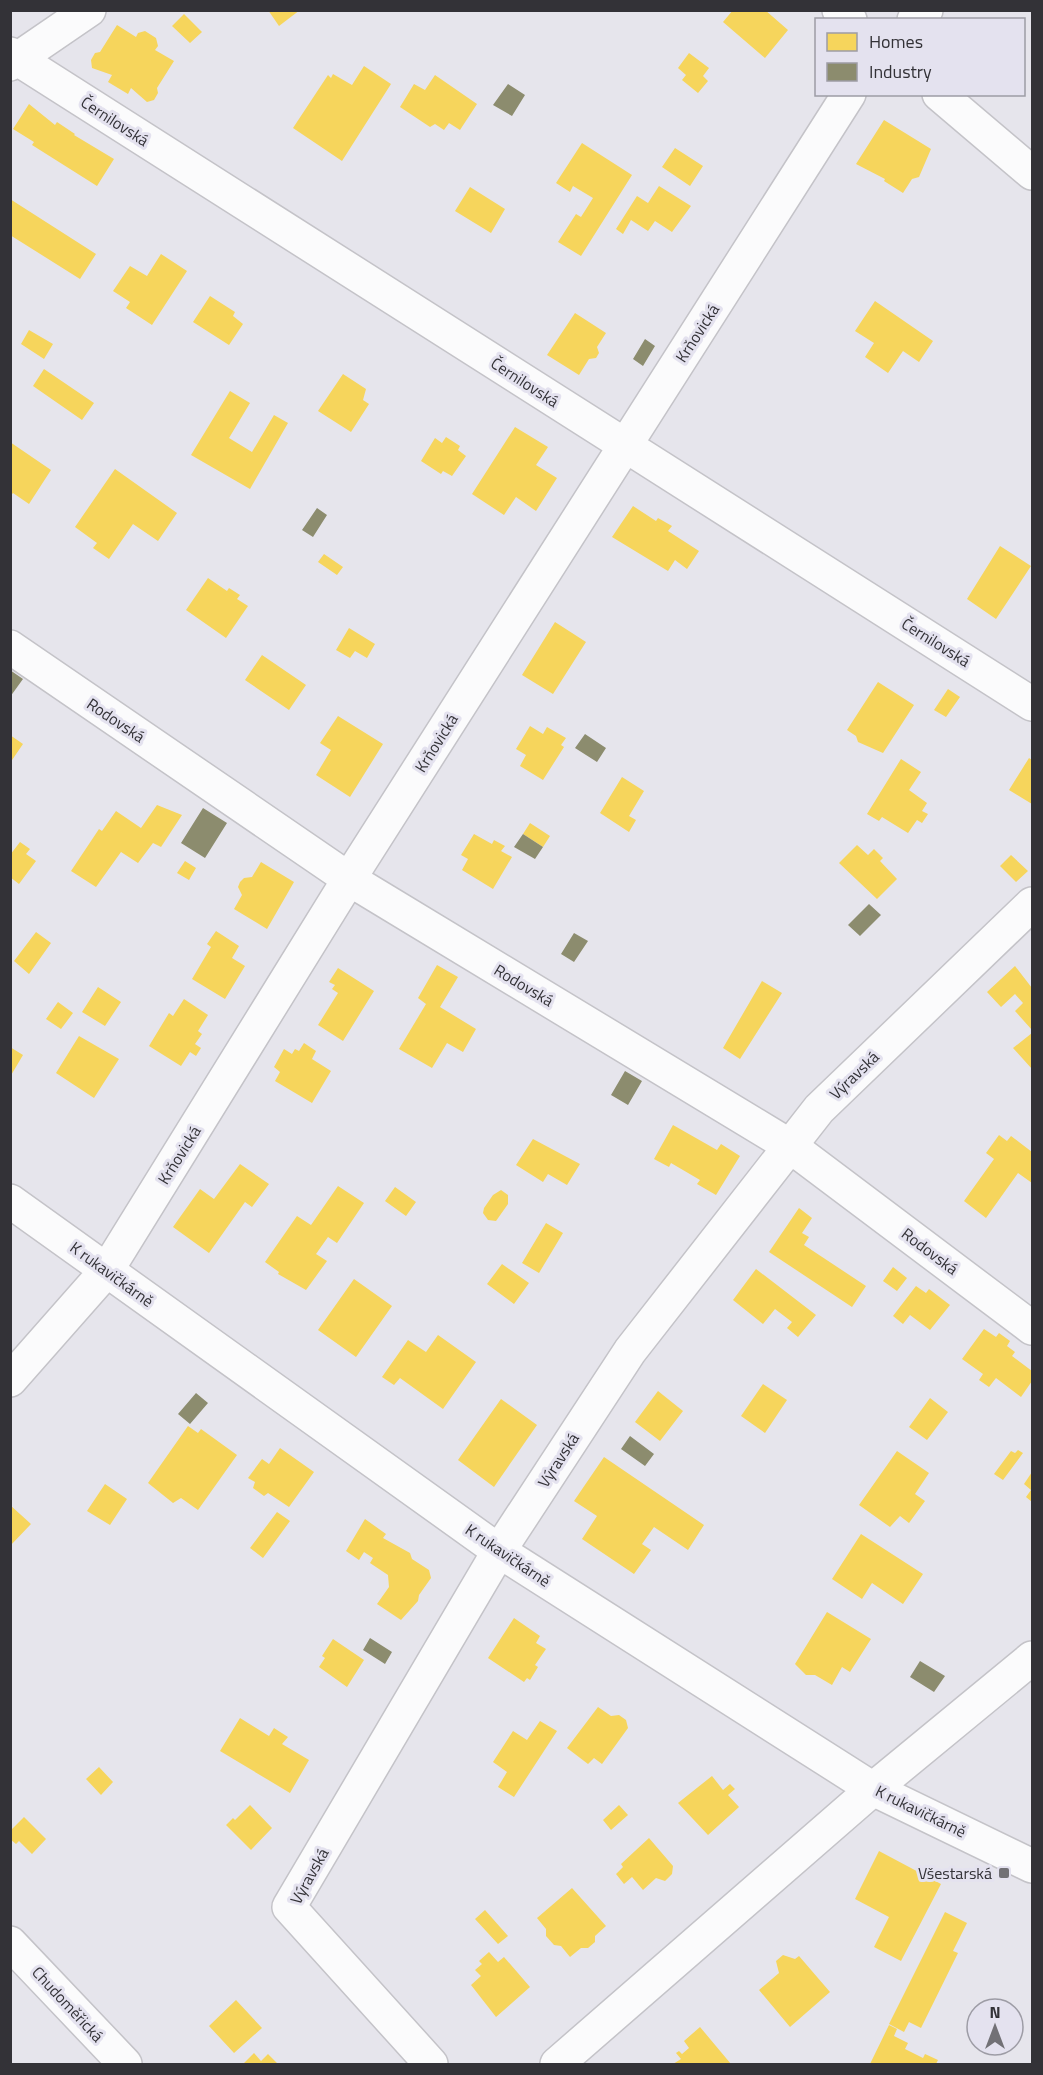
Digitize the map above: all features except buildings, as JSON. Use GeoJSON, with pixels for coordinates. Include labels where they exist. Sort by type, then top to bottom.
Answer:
{"type":"FeatureCollection","features":[{"type":"Feature","properties":{"kind":"street"},"geometry":{"type":"LineString","coordinates":[[13,59],[89,10]]}},
{"type":"Feature","properties":{"kind":"street","name":"Černilovská"},"geometry":{"type":"LineString","coordinates":[[13,59],[1032,704]]}},
{"type":"Feature","properties":{"kind":"street","name":"Krňovická"},"geometry":{"type":"LineString","coordinates":[[10,1380],[107,1270],[349,879],[848,96]]}},
{"type":"Feature","properties":{"kind":"street"},"geometry":{"type":"LineString","coordinates":[[941,96],[1032,172]]}},
{"type":"Feature","properties":{"kind":"street","name":"Rodovská"},"geometry":{"type":"LineString","coordinates":[[10,647],[349,879],[790,1146],[1032,1328]]}},
{"type":"Feature","properties":{"kind":"street","name":"Výravská"},"geometry":{"type":"LineString","coordinates":[[431,2064],[289,1907],[499,1551],[630,1351],[819,1109],[1029,915]]}},
{"type":"Feature","properties":{"kind":"street","name":"K rukavičkárně"},"geometry":{"type":"LineString","coordinates":[[10,1201],[499,1551],[873,1789],[1032,1866]]}},
{"type":"Feature","properties":{"kind":"street"},"geometry":{"type":"LineString","coordinates":[[557,2064],[873,1789],[1032,1658]]}},
{"type":"Feature","properties":{"kind":"street","name":"Chudoměřická"},"geometry":{"type":"LineString","coordinates":[[10,1943],[125,2064]]}},
{"type":"Feature","properties":{"kind":"place","name":"Všestarská"},"geometry":{"type":"Point","coordinates":[1004,1873]}}]}
